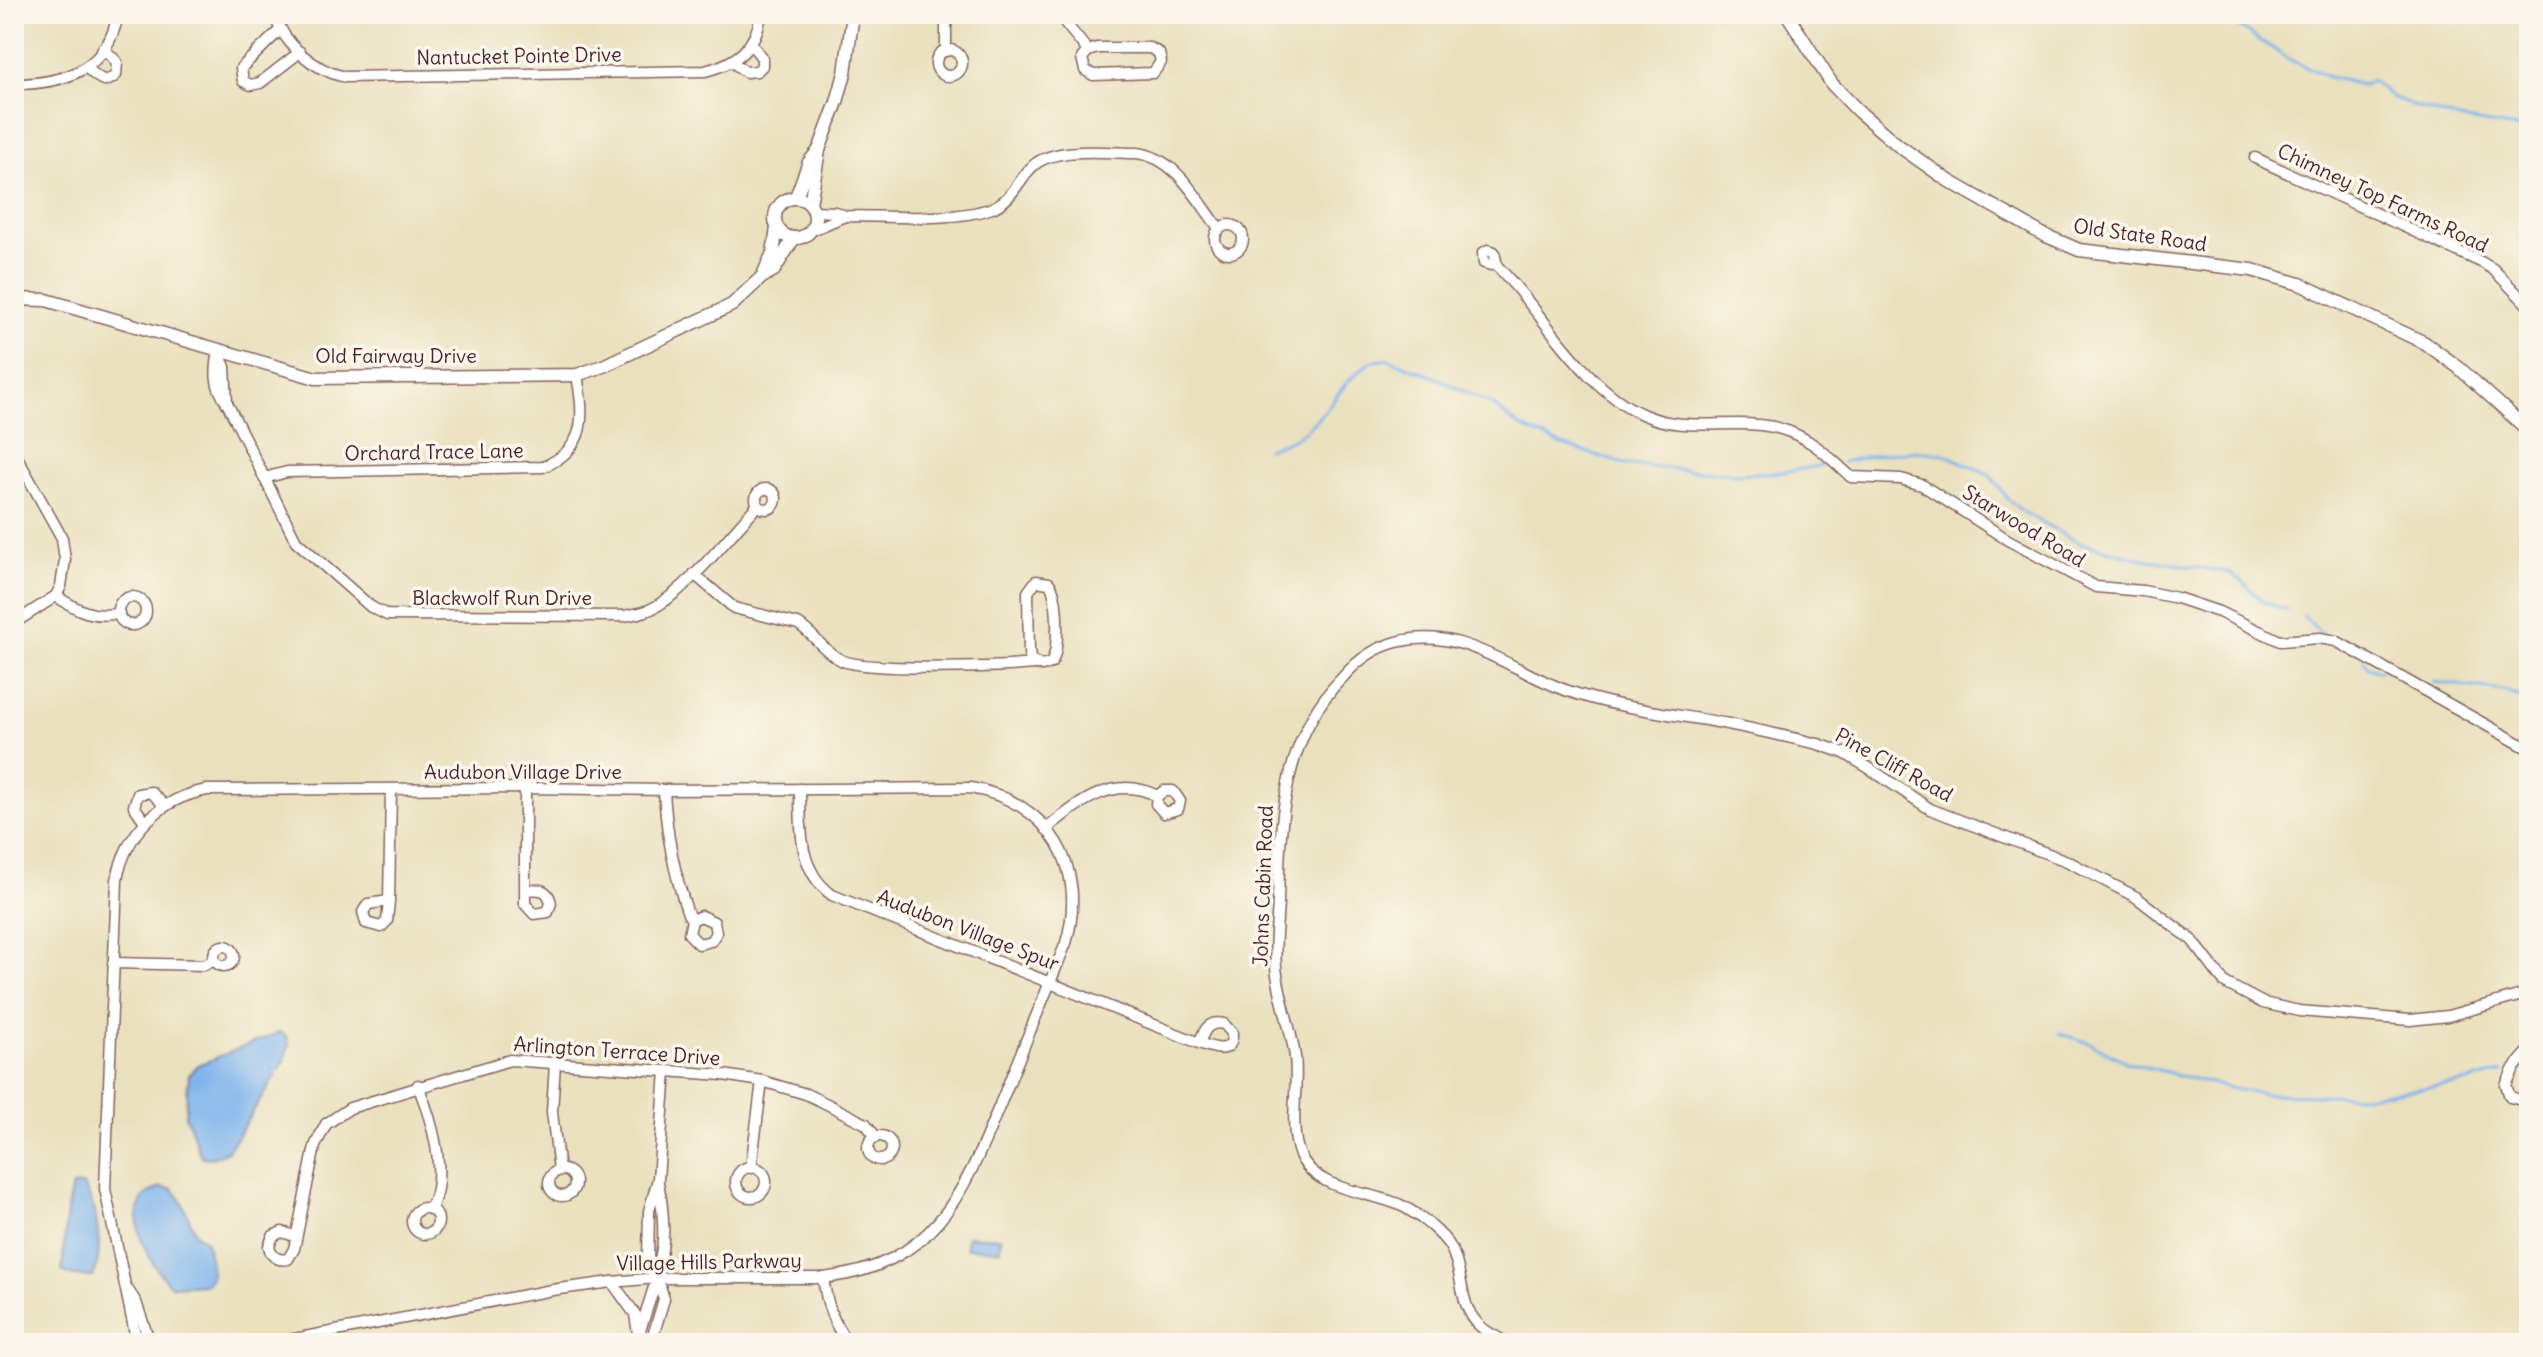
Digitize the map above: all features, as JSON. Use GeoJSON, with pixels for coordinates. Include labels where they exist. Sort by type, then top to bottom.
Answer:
{"type":"FeatureCollection","features":[{"type":"Feature","properties":{"kind":"street"},"geometry":{"type":"LineString","coordinates":[[14,84],[53,82],[87,68],[113,32],[118,14]]}},
{"type":"Feature","properties":{"kind":"street","name":"Nantucket Pointe Drive"},"geometry":{"type":"LineString","coordinates":[[274,14],[280,30],[300,52],[326,71],[345,77],[705,71],[732,62],[752,45]]}},
{"type":"Feature","properties":{"kind":"street"},"geometry":{"type":"LineString","coordinates":[[732,62],[746,72],[757,71],[762,66],[762,58],[752,45],[759,30],[761,14]]}},
{"type":"Feature","properties":{"kind":"street"},"geometry":{"type":"LineString","coordinates":[[810,231],[815,219],[812,207],[819,150],[841,88],[853,14]]}},
{"type":"Feature","properties":{"kind":"street"},"geometry":{"type":"LineString","coordinates":[[946,51],[946,25],[950,14]]}},
{"type":"Feature","properties":{"kind":"street"},"geometry":{"type":"LineString","coordinates":[[1058,14],[1088,51]]}},
{"type":"Feature","properties":{"kind":"street","name":"Old State Road"},"geometry":{"type":"LineString","coordinates":[[1787,14],[1832,84],[1858,111],[1899,146],[1949,181],[2042,234],[2079,250],[2252,270],[2300,284],[2425,343],[2458,367],[2529,431]]}},
{"type":"Feature","properties":{"kind":"street"},"geometry":{"type":"LineString","coordinates":[[280,30],[244,64],[240,72],[243,81],[251,85],[260,83],[300,52]]}},
{"type":"Feature","properties":{"kind":"street"},"geometry":{"type":"LineString","coordinates":[[87,68],[101,80],[110,80],[116,75],[117,62],[103,48]]}},
{"type":"Feature","properties":{"kind":"street"},"geometry":{"type":"LineString","coordinates":[[1097,48],[1150,48],[1159,53],[1161,62],[1153,73],[1093,75],[1083,66],[1082,58],[1088,51],[1097,48]]}},
{"type":"Feature","properties":{"kind":"street"},"geometry":{"type":"LineString","coordinates":[[796,197],[809,162],[819,150]]}},
{"type":"Feature","properties":{"kind":"street"},"geometry":{"type":"LineString","coordinates":[[845,216],[812,207],[796,197],[782,201],[775,218],[777,228],[794,238],[845,216],[973,213],[1003,203],[1034,165],[1047,158],[1062,153],[1137,153],[1161,160],[1172,168],[1219,228]]}},
{"type":"Feature","properties":{"kind":"street","name":"Chimney Top Farms Road"},"geometry":{"type":"LineString","coordinates":[[2255,158],[2481,262],[2493,269],[2529,306]]}},
{"type":"Feature","properties":{"kind":"street","name":"Old Fairway Drive"},"geometry":{"type":"LineString","coordinates":[[762,277],[773,253],[777,228]]}},
{"type":"Feature","properties":{"kind":"street","name":"Old Fairway Drive"},"geometry":{"type":"LineString","coordinates":[[14,299],[46,300],[316,378],[577,375],[603,366],[732,305],[774,270],[794,238]]}},
{"type":"Feature","properties":{"kind":"street","name":"Starwood Road"},"geometry":{"type":"LineString","coordinates":[[1495,262],[1566,350],[1600,384],[1638,413],[1668,423],[1759,425],[1783,429],[1827,453],[1851,477],[1901,479],[1922,485],[2008,540],[2096,587],[2177,598],[2219,612],[2280,641],[2320,638],[2336,641],[2529,749]]}},
{"type":"Feature","properties":{"kind":"street","name":"Blackwolf Run Drive"},"geometry":{"type":"LineString","coordinates":[[219,351],[215,373],[217,390],[227,403],[296,541],[371,607],[387,615],[624,616],[655,607],[694,574],[758,505]]}},
{"type":"Feature","properties":{"kind":"street","name":"Orchard Trace Lane"},"geometry":{"type":"LineString","coordinates":[[264,478],[287,472],[543,467],[553,463],[569,449],[580,432],[583,409],[577,375]]}},
{"type":"Feature","properties":{"kind":"street"},"geometry":{"type":"LineString","coordinates":[[14,452],[62,538],[64,573],[56,596],[14,623]]}},
{"type":"Feature","properties":{"kind":"street"},"geometry":{"type":"LineString","coordinates":[[694,574],[734,608],[798,624],[807,629],[823,648],[854,664],[1047,666],[1056,654],[1055,590],[1045,581],[1032,584],[1028,592],[1029,653],[1035,664]]}},
{"type":"Feature","properties":{"kind":"street"},"geometry":{"type":"LineString","coordinates":[[56,596],[88,614],[106,616],[119,613]]}},
{"type":"Feature","properties":{"kind":"street","name":"Pine Cliff Road"},"geometry":{"type":"LineString","coordinates":[[1296,749],[1312,716],[1332,687],[1372,652],[1408,640],[1463,642],[1569,691],[1649,711],[1818,744],[1844,753],[1930,809],[2067,861],[2136,897],[2192,940],[2225,983],[2263,1003],[2299,1011],[2410,1020],[2448,1016],[2529,993]]}},
{"type":"Feature","properties":{"kind":"street","name":"Johns Cabin Road"},"geometry":{"type":"LineString","coordinates":[[1296,749],[1279,826],[1276,968],[1295,1061],[1296,1135],[1300,1156],[1332,1185],[1398,1204],[1427,1222],[1451,1248],[1468,1311],[1480,1327],[1508,1343]]}},
{"type":"Feature","properties":{"kind":"street"},"geometry":{"type":"LineString","coordinates":[[525,788],[525,904],[530,912],[539,915],[548,912],[551,903],[548,894],[541,889],[526,890]]}},
{"type":"Feature","properties":{"kind":"street","name":"Audubon Village Drive"},"geometry":{"type":"LineString","coordinates":[[136,1342],[105,1189],[113,963],[120,865],[145,822],[178,797],[207,790],[971,788],[1014,800],[1046,829],[1067,864],[1074,901],[1073,920],[987,1134]]}},
{"type":"Feature","properties":{"kind":"street","name":"Audubon Village Spur"},"geometry":{"type":"LineString","coordinates":[[800,789],[805,858],[823,889],[843,900],[1199,1043]]}},
{"type":"Feature","properties":{"kind":"street"},"geometry":{"type":"LineString","coordinates":[[664,790],[672,859],[692,920]]}},
{"type":"Feature","properties":{"kind":"street"},"geometry":{"type":"LineString","coordinates":[[1046,829],[1080,802],[1104,791],[1144,790],[1157,796]]}},
{"type":"Feature","properties":{"kind":"street"},"geometry":{"type":"LineString","coordinates":[[389,901],[368,904],[363,915],[366,923],[376,928],[384,924],[389,915],[391,791]]}},
{"type":"Feature","properties":{"kind":"street"},"geometry":{"type":"LineString","coordinates":[[145,822],[134,806],[138,794],[151,792],[164,805]]}},
{"type":"Feature","properties":{"kind":"street"},"geometry":{"type":"LineString","coordinates":[[113,963],[204,965],[214,960]]}},
{"type":"Feature","properties":{"kind":"street"},"geometry":{"type":"LineString","coordinates":[[2529,1051],[2514,1068],[2506,1085],[2510,1097],[2529,1102]]}},
{"type":"Feature","properties":{"kind":"street","name":"Arlington Terrace Drive"},"geometry":{"type":"LineString","coordinates":[[295,1236],[315,1146],[326,1124],[350,1108],[418,1085],[510,1060],[762,1081],[792,1089],[827,1104],[866,1124],[876,1137]]}},
{"type":"Feature","properties":{"kind":"street"},"geometry":{"type":"LineString","coordinates":[[555,1063],[552,1112],[559,1170]]}},
{"type":"Feature","properties":{"kind":"street"},"geometry":{"type":"LineString","coordinates":[[648,1343],[664,1299],[648,1258],[649,1211],[658,1179],[666,1071]]}},
{"type":"Feature","properties":{"kind":"street"},"geometry":{"type":"LineString","coordinates":[[751,1168],[762,1081]]}},
{"type":"Feature","properties":{"kind":"street"},"geometry":{"type":"LineString","coordinates":[[418,1085],[431,1120],[435,1152],[438,1184],[431,1208]]}},
{"type":"Feature","properties":{"kind":"street","name":"Village Hills Parkway"},"geometry":{"type":"LineString","coordinates":[[273,1343],[552,1290],[656,1274],[823,1278],[863,1270],[901,1254],[949,1209],[973,1171],[987,1134]]}},
{"type":"Feature","properties":{"kind":"street"},"geometry":{"type":"LineString","coordinates":[[637,1340],[656,1274]]}},
{"type":"Feature","properties":{"kind":"street"},"geometry":{"type":"LineString","coordinates":[[823,1278],[827,1307],[835,1327],[848,1343]]}},
{"type":"Feature","properties":{"kind":"street"},"geometry":{"type":"LineString","coordinates":[[612,1282],[635,1314],[637,1340]]}},
{"type":"Feature","properties":{"kind":"street","name":"Audubon Village Drive"},"geometry":{"type":"LineString","coordinates":[[127,1288],[136,1302],[150,1343]]}},
{"type":"Feature","properties":{"kind":"water"},"geometry":{"type":"Polygon","coordinates":[[[280,1032],[287,1037],[289,1045],[284,1062],[228,1151],[212,1158],[202,1157],[185,1117],[189,1075],[198,1065],[280,1032]]]}},
{"type":"Feature","properties":{"kind":"water"},"geometry":{"type":"Polygon","coordinates":[[[83,1185],[98,1230],[98,1255],[93,1277],[74,1276],[62,1271],[72,1186],[83,1185]]]}},
{"type":"Feature","properties":{"kind":"water"},"geometry":{"type":"Polygon","coordinates":[[[161,1187],[172,1189],[180,1198],[196,1234],[205,1240],[212,1274],[207,1284],[171,1286],[149,1257],[139,1231],[139,1207],[146,1195],[161,1187]]]}},
{"type":"Feature","properties":{"kind":"water"},"geometry":{"type":"Polygon","coordinates":[[[967,1236],[1001,1238],[1000,1250],[966,1248],[967,1236]]]}},
{"type":"Feature","properties":{"kind":"waterway"},"geometry":{"type":"LineString","coordinates":[[2203,14],[2236,25],[2292,61],[2329,77],[2363,85],[2371,80],[2392,97],[2413,106],[2459,119],[2529,130]]}},
{"type":"Feature","properties":{"kind":"waterway"},"geometry":{"type":"LineString","coordinates":[[1267,449],[1294,439],[1305,431],[1348,381],[1370,362],[1388,359],[1493,405],[1520,427],[1562,445],[1628,465],[1736,474],[1784,472],[1829,464]]}},
{"type":"Feature","properties":{"kind":"waterway"},"geometry":{"type":"LineString","coordinates":[[1843,462],[1873,455],[1917,451],[1943,454],[1989,474],[2022,511],[2079,543],[2143,559],[2228,572],[2264,602],[2287,610]]}},
{"type":"Feature","properties":{"kind":"waterway"},"geometry":{"type":"LineString","coordinates":[[2303,616],[2323,635]]}},
{"type":"Feature","properties":{"kind":"waterway"},"geometry":{"type":"LineString","coordinates":[[2364,661],[2368,667],[2380,671]]}},
{"type":"Feature","properties":{"kind":"waterway"},"geometry":{"type":"LineString","coordinates":[[2434,682],[2503,691],[2529,700]]}},
{"type":"Feature","properties":{"kind":"waterway"},"geometry":{"type":"LineString","coordinates":[[2060,1033],[2092,1044],[2126,1062],[2266,1094],[2367,1096],[2468,1082],[2503,1072]]}}]}
